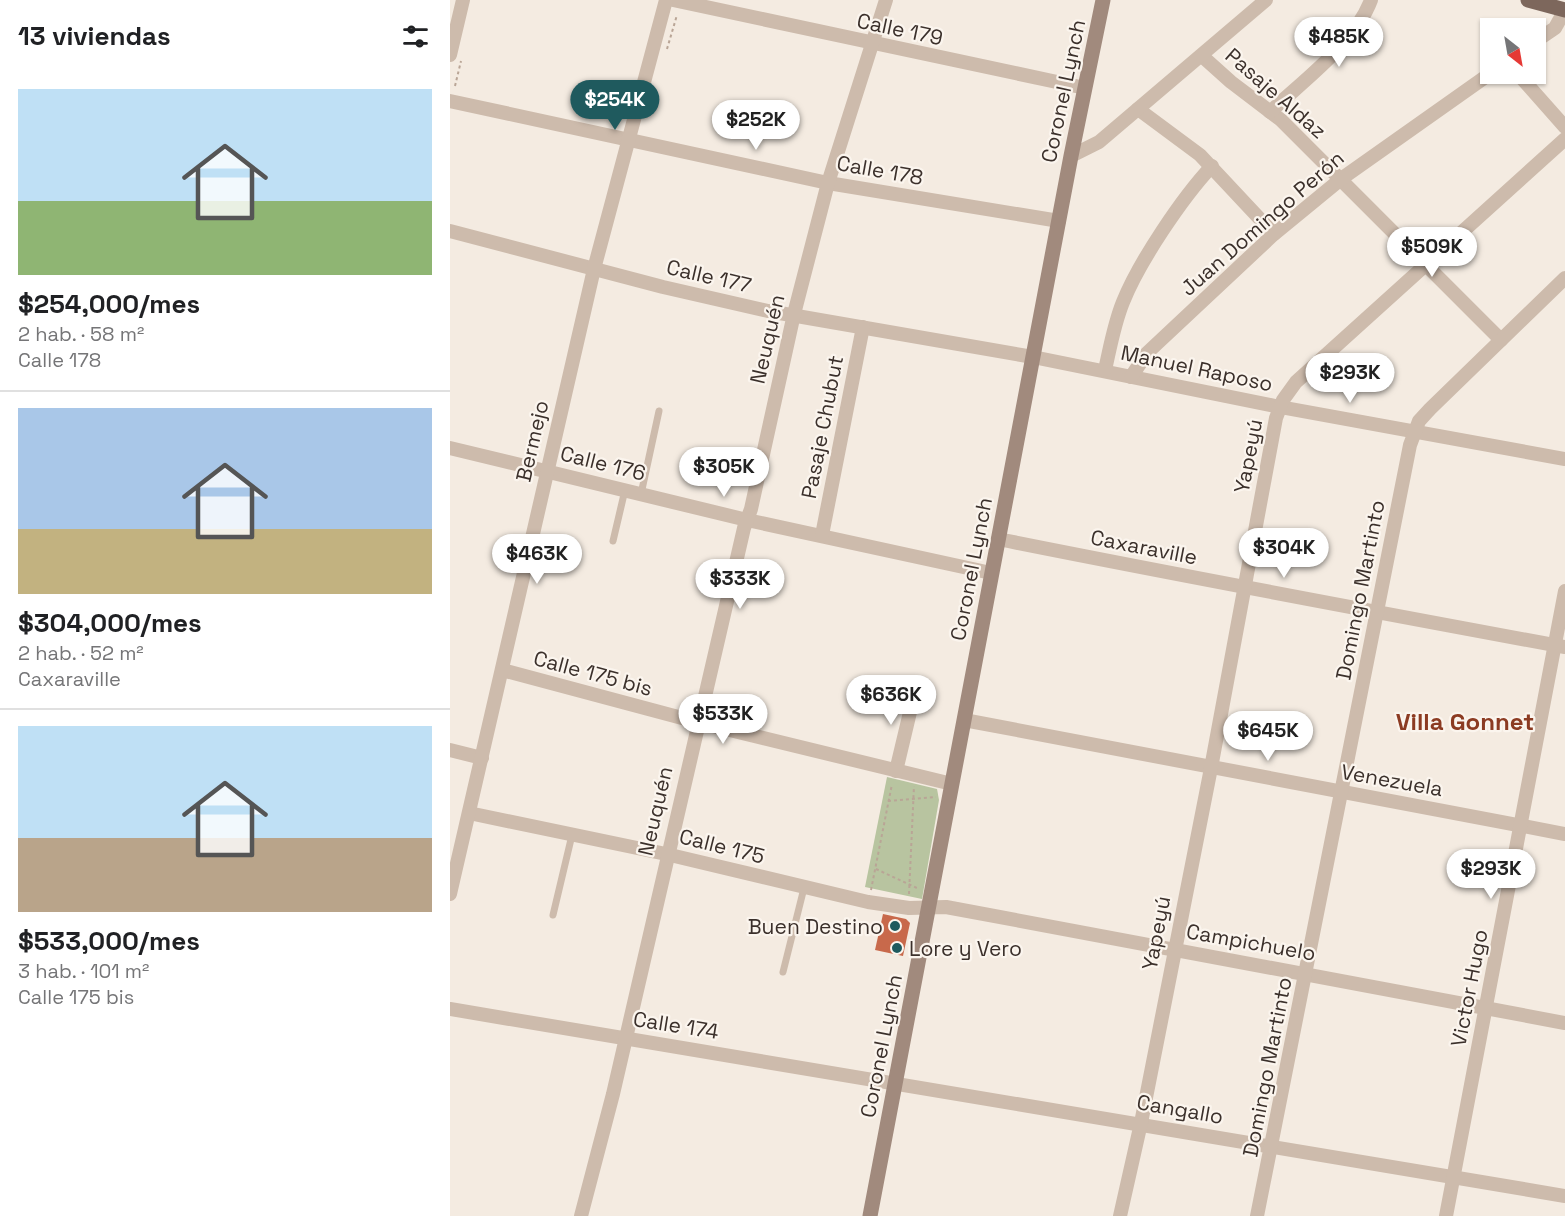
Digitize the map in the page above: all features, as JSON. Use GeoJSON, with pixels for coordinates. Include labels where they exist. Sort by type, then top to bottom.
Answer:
{"type":"FeatureCollection","features":[{"type":"Feature","properties":{"kind":"main road","name":"Coronel Lynch"},"geometry":{"type":"LineString","coordinates":[[870,1216],[895,1082],[918,908],[925,890],[964,720],[1071,156],[1103,0]]}},
{"type":"Feature","properties":{"kind":"main road"},"geometry":{"type":"LineString","coordinates":[[1528,0],[1565,10]]}},
{"type":"Feature","properties":{"kind":"street"},"geometry":{"type":"LineString","coordinates":[[450,55],[463,0]]}},
{"type":"Feature","properties":{"kind":"street","name":"Bermejo"},"geometry":{"type":"LineString","coordinates":[[450,894],[456,843],[469,813],[594,269],[666,0]]}},
{"type":"Feature","properties":{"kind":"street","name":"Calle 179"},"geometry":{"type":"LineString","coordinates":[[673,0],[1085,88]]}},
{"type":"Feature","properties":{"kind":"street","name":"Neuquén"},"geometry":{"type":"LineString","coordinates":[[581,1216],[626,1038],[666,854],[794,314],[828,183],[886,0]]}},
{"type":"Feature","properties":{"kind":"street"},"geometry":{"type":"LineString","coordinates":[[1071,156],[1099,142],[1266,0]]}},
{"type":"Feature","properties":{"kind":"street"},"geometry":{"type":"LineString","coordinates":[[1270,112],[1349,38],[1363,20],[1371,0]]}},
{"type":"Feature","properties":{"kind":"street"},"geometry":{"type":"LineString","coordinates":[[1546,34],[1555,28],[1565,10]]}},
{"type":"Feature","properties":{"kind":"street","name":"Pasaje Aldaz"},"geometry":{"type":"LineString","coordinates":[[1202,56],[1270,112],[1341,179],[1501,340]]}},
{"type":"Feature","properties":{"kind":"street","name":"Juan Domingo Perón"},"geometry":{"type":"LineString","coordinates":[[1131,377],[1147,353],[1274,234],[1341,179],[1480,81]]}},
{"type":"Feature","properties":{"kind":"street"},"geometry":{"type":"LineString","coordinates":[[1527,84],[1565,127]]}},
{"type":"Feature","properties":{"kind":"street","name":"Calle 178"},"geometry":{"type":"LineString","coordinates":[[450,100],[828,183],[1059,221]]}},
{"type":"Feature","properties":{"kind":"street"},"geometry":{"type":"LineString","coordinates":[[1138,109],[1212,166],[1274,234]]}},
{"type":"Feature","properties":{"kind":"street","name":"Yapeyú"},"geometry":{"type":"LineString","coordinates":[[1120,1216],[1141,1124],[1280,407],[1296,382],[1565,139]]}},
{"type":"Feature","properties":{"kind":"street"},"geometry":{"type":"LineString","coordinates":[[1105,370],[1124,299],[1164,230],[1212,166]]}},
{"type":"Feature","properties":{"kind":"street","name":"Calle 177"},"geometry":{"type":"LineString","coordinates":[[450,231],[768,311],[1034,357]]}},
{"type":"Feature","properties":{"kind":"street","name":"Domingo Martinto"},"geometry":{"type":"LineString","coordinates":[[1257,1216],[1273,1147],[1376,610],[1415,431],[1430,409],[1565,278]]}},
{"type":"Feature","properties":{"kind":"street","name":"Pasaje Chubut"},"geometry":{"type":"LineString","coordinates":[[822,535],[863,327]]}},
{"type":"Feature","properties":{"kind":"street","name":"Manuel Raposo"},"geometry":{"type":"LineString","coordinates":[[1034,357],[1280,407],[1565,459]]}},
{"type":"Feature","properties":{"kind":"street","name":"Calle 176"},"geometry":{"type":"LineString","coordinates":[[450,448],[747,519],[991,573]]}},
{"type":"Feature","properties":{"kind":"street","name":"Caxaraville"},"geometry":{"type":"LineString","coordinates":[[998,539],[1244,588],[1376,610],[1560,646]]}},
{"type":"Feature","properties":{"kind":"street","name":"Victor Hugo"},"geometry":{"type":"LineString","coordinates":[[1446,1216],[1521,825],[1560,646],[1565,591]]}},
{"type":"Feature","properties":{"kind":"street","name":"Calle 175 bis"},"geometry":{"type":"LineString","coordinates":[[502,670],[894,775],[946,794]]}},
{"type":"Feature","properties":{"kind":"street"},"geometry":{"type":"LineString","coordinates":[[894,775],[916,687]]}},
{"type":"Feature","properties":{"kind":"street","name":"Venezuela"},"geometry":{"type":"LineString","coordinates":[[964,720],[1565,834]]}},
{"type":"Feature","properties":{"kind":"street"},"geometry":{"type":"LineString","coordinates":[[450,750],[482,758]]}},
{"type":"Feature","properties":{"kind":"street","name":"Calle 175"},"geometry":{"type":"LineString","coordinates":[[469,813],[666,854],[868,902],[918,908]]}},
{"type":"Feature","properties":{"kind":"street","name":"Campichuelo"},"geometry":{"type":"LineString","coordinates":[[918,908],[946,908],[1306,973],[1565,1023]]}},
{"type":"Feature","properties":{"kind":"street","name":"Calle 174"},"geometry":{"type":"LineString","coordinates":[[450,1009],[895,1082]]}},
{"type":"Feature","properties":{"kind":"street","name":"Cangallo"},"geometry":{"type":"LineString","coordinates":[[895,1082],[1565,1196]]}},
{"type":"Feature","properties":{"kind":"lane"},"geometry":{"type":"LineString","coordinates":[[641,494],[659,411]]}},
{"type":"Feature","properties":{"kind":"lane"},"geometry":{"type":"LineString","coordinates":[[613,541],[625,490]]}},
{"type":"Feature","properties":{"kind":"lane"},"geometry":{"type":"LineString","coordinates":[[553,915],[572,835]]}},
{"type":"Feature","properties":{"kind":"lane"},"geometry":{"type":"LineString","coordinates":[[783,972],[804,888]]}},
{"type":"Feature","properties":{"kind":"path"},"geometry":{"type":"LineString","coordinates":[[868,902],[894,775]]}},
{"type":"Feature","properties":{"kind":"path"},"geometry":{"type":"LineString","coordinates":[[918,908],[909,884],[914,783],[922,786]]}},
{"type":"Feature","properties":{"kind":"path"},"geometry":{"type":"LineString","coordinates":[[934,791],[946,794]]}},
{"type":"Feature","properties":{"kind":"path"},"geometry":{"type":"LineString","coordinates":[[888,801],[946,794]]}},
{"type":"Feature","properties":{"kind":"path"},"geometry":{"type":"LineString","coordinates":[[875,868],[925,890]]}},
{"type":"Feature","properties":{"kind":"path"},"geometry":{"type":"LineString","coordinates":[[918,908],[925,890],[920,878]]}},
{"type":"Feature","properties":{"kind":"green space"},"geometry":{"type":"Polygon","coordinates":[[[887,777],[937,789],[939,800],[922,899],[865,887],[887,777]]]}},
{"type":"Feature","properties":{"kind":"building"},"geometry":{"type":"Polygon","coordinates":[[[883,914],[906,919],[910,923],[903,956],[875,950],[883,914]]]}},
{"type":"Feature","properties":{"kind":"place","name":"Buen Destino"},"geometry":{"type":"Point","coordinates":[895,926]}},
{"type":"Feature","properties":{"kind":"place","name":"Lore y Vero"},"geometry":{"type":"Point","coordinates":[897,948]}},
{"type":"Feature","properties":{"kind":"district","name":"Villa Gonnet"},"geometry":{"type":"Point","coordinates":[1465,721]}}]}
